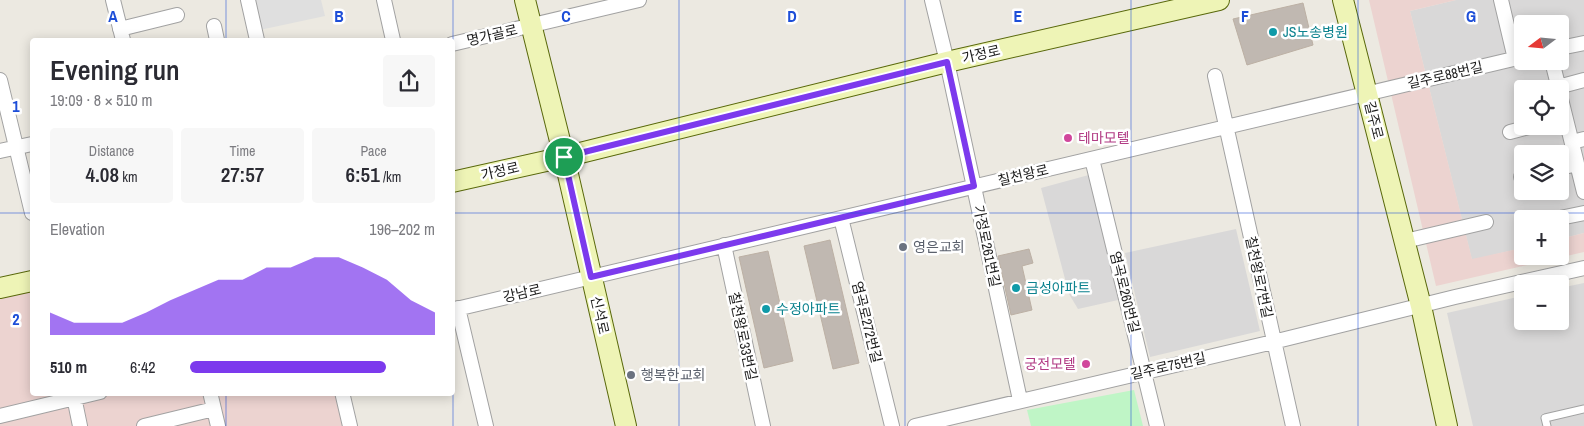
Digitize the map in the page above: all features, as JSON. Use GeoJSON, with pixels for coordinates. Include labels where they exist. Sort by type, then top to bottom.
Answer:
{"type":"FeatureCollection","features":[{"type":"Feature","properties":{"kind":"street"},"geometry":{"type":"LineString","coordinates":[[113,0],[121,34],[178,15]]}},
{"type":"Feature","properties":{"kind":"street"},"geometry":{"type":"LineString","coordinates":[[248,0],[257,38]]}},
{"type":"Feature","properties":{"kind":"street"},"geometry":{"type":"LineString","coordinates":[[384,0],[393,38]]}},
{"type":"Feature","properties":{"kind":"street","name":"신석로"},"geometry":{"type":"LineString","coordinates":[[525,0],[564,157],[626,426]]}},
{"type":"Feature","properties":{"kind":"street","name":"명가골로"},"geometry":{"type":"LineString","coordinates":[[455,43],[639,0]]}},
{"type":"Feature","properties":{"kind":"street","name":"가정로261번길"},"geometry":{"type":"LineString","coordinates":[[932,0],[1020,400]]}},
{"type":"Feature","properties":{"kind":"street","name":"가정로"},"geometry":{"type":"LineString","coordinates":[[455,181],[564,157],[947,62],[1219,0]]}},
{"type":"Feature","properties":{"kind":"street","name":"길주로"},"geometry":{"type":"LineString","coordinates":[[1343,0],[1421,306],[1447,426]]}},
{"type":"Feature","properties":{"kind":"street"},"geometry":{"type":"LineString","coordinates":[[1501,0],[1514,42]]}},
{"type":"Feature","properties":{"kind":"street"},"geometry":{"type":"LineString","coordinates":[[1569,46],[1584,42]]}},
{"type":"Feature","properties":{"kind":"street","name":"길주로88번길"},"geometry":{"type":"LineString","coordinates":[[1368,93],[1514,59]]}},
{"type":"Feature","properties":{"kind":"street","name":"칠천왕로7번길"},"geometry":{"type":"LineString","coordinates":[[1214,76],[1293,426]]}},
{"type":"Feature","properties":{"kind":"street"},"geometry":{"type":"LineString","coordinates":[[0,80],[30,205]]}},
{"type":"Feature","properties":{"kind":"street"},"geometry":{"type":"LineString","coordinates":[[1569,86],[1584,80]]}},
{"type":"Feature","properties":{"kind":"street","name":"칠천왕로"},"geometry":{"type":"LineString","coordinates":[[591,277],[1368,93]]}},
{"type":"Feature","properties":{"kind":"street"},"geometry":{"type":"LineString","coordinates":[[1569,128],[1578,141],[1577,164],[1584,190]]}},
{"type":"Feature","properties":{"kind":"street"},"geometry":{"type":"LineString","coordinates":[[1510,132],[1514,131]]}},
{"type":"Feature","properties":{"kind":"street"},"geometry":{"type":"LineString","coordinates":[[0,151],[30,144]]}},
{"type":"Feature","properties":{"kind":"street","name":"염곡로260번길"},"geometry":{"type":"LineString","coordinates":[[1092,159],[1157,426]]}},
{"type":"Feature","properties":{"kind":"street"},"geometry":{"type":"LineString","coordinates":[[1569,166],[1577,164]]}},
{"type":"Feature","properties":{"kind":"street"},"geometry":{"type":"LineString","coordinates":[[1569,216],[1584,212]]}},
{"type":"Feature","properties":{"kind":"street","name":"염곡로272번길"},"geometry":{"type":"LineString","coordinates":[[841,218],[892,426]]}},
{"type":"Feature","properties":{"kind":"street"},"geometry":{"type":"LineString","coordinates":[[1404,241],[1486,222]]}},
{"type":"Feature","properties":{"kind":"street","name":"칠천왕로33번길"},"geometry":{"type":"LineString","coordinates":[[724,246],[763,426]]}},
{"type":"Feature","properties":{"kind":"street","name":"길주로75번길"},"geometry":{"type":"LineString","coordinates":[[915,426],[1584,268]]}},
{"type":"Feature","properties":{"kind":"street","name":"강남로"},"geometry":{"type":"LineString","coordinates":[[455,309],[591,277]]}},
{"type":"Feature","properties":{"kind":"street"},"geometry":{"type":"LineString","coordinates":[[0,288],[30,281]]}},
{"type":"Feature","properties":{"kind":"street"},"geometry":{"type":"LineString","coordinates":[[455,309],[486,426]]}},
{"type":"Feature","properties":{"kind":"street"},"geometry":{"type":"LineString","coordinates":[[0,416],[74,396],[80,426]]}},
{"type":"Feature","properties":{"kind":"street"},"geometry":{"type":"LineString","coordinates":[[211,396],[218,426]]}},
{"type":"Feature","properties":{"kind":"street"},"geometry":{"type":"LineString","coordinates":[[343,396],[350,426]]}},
{"type":"Feature","properties":{"kind":"street"},"geometry":{"type":"LineString","coordinates":[[144,426],[214,409]]}},
{"type":"Feature","properties":{"kind":"lane"},"geometry":{"type":"LineString","coordinates":[[1547,426],[1545,418],[1584,409]]}},
{"type":"Feature","properties":{"kind":"shaded area"},"geometry":{"type":"Polygon","coordinates":[[[248,0],[321,0],[325,16],[255,31],[248,0]]]}},
{"type":"Feature","properties":{"kind":"shaded area"},"geometry":{"type":"Polygon","coordinates":[[[1369,0],[1456,0],[1410,11],[1472,259],[1514,250],[1514,265],[1527,265],[1436,286],[1369,0]]]}},
{"type":"Feature","properties":{"kind":"shaded area"},"geometry":{"type":"Polygon","coordinates":[[[1456,0],[1584,0],[1584,233],[1569,237],[1569,210],[1514,210],[1514,250],[1472,260],[1410,11],[1456,0]]]}},
{"type":"Feature","properties":{"kind":"shaded area"},"geometry":{"type":"Polygon","coordinates":[[[1096,173],[1127,298],[1078,309],[1069,294],[1041,188],[1096,173]]]}},
{"type":"Feature","properties":{"kind":"shaded area"},"geometry":{"type":"Polygon","coordinates":[[[1236,229],[1260,331],[1150,357],[1125,253],[1236,229]]]}},
{"type":"Feature","properties":{"kind":"shaded area"},"geometry":{"type":"Polygon","coordinates":[[[1584,233],[1584,252],[1569,255],[1569,237],[1584,233]]]}},
{"type":"Feature","properties":{"kind":"shaded area"},"geometry":{"type":"Polygon","coordinates":[[[1584,283],[1584,426],[1473,426],[1447,313],[1514,298],[1514,330],[1569,330],[1569,286],[1584,283]]]}},
{"type":"Feature","properties":{"kind":"shaded area"},"geometry":{"type":"Polygon","coordinates":[[[30,286],[30,396],[338,396],[345,426],[0,426],[0,293],[30,286]]]}},
{"type":"Feature","properties":{"kind":"green space"},"geometry":{"type":"Polygon","coordinates":[[[1134,390],[1143,426],[1031,426],[1027,410],[1134,390]]]}},
{"type":"Feature","properties":{"kind":"building","name":"JS노송병원"},"geometry":{"type":"Polygon","coordinates":[[[1303,3],[1313,45],[1247,65],[1233,19],[1303,3]]]}},
{"type":"Feature","properties":{"kind":"building"},"geometry":{"type":"Polygon","coordinates":[[[830,240],[859,363],[833,369],[804,246],[830,240]]]}},
{"type":"Feature","properties":{"kind":"building","name":"금성아파트"},"geometry":{"type":"Polygon","coordinates":[[[1029,249],[1033,263],[1022,266],[1032,310],[1011,315],[998,256],[1029,249]]]}},
{"type":"Feature","properties":{"kind":"building","name":"수정아파트"},"geometry":{"type":"Polygon","coordinates":[[[768,251],[793,361],[764,368],[739,257],[768,251]]]}},
{"type":"Feature","properties":{"kind":"place","name":"JS노송병원"},"geometry":{"type":"Point","coordinates":[1273,32]}},
{"type":"Feature","properties":{"kind":"place","name":"테마모텔"},"geometry":{"type":"Point","coordinates":[1068,138]}},
{"type":"Feature","properties":{"kind":"place","name":"영은교회"},"geometry":{"type":"Point","coordinates":[903,247]}},
{"type":"Feature","properties":{"kind":"place","name":"금성아파트"},"geometry":{"type":"Point","coordinates":[1016,288]}},
{"type":"Feature","properties":{"kind":"place","name":"수정아파트"},"geometry":{"type":"Point","coordinates":[766,309]}},
{"type":"Feature","properties":{"kind":"place","name":"궁전모텔"},"geometry":{"type":"Point","coordinates":[1086,364]}},
{"type":"Feature","properties":{"kind":"place","name":"행복한교회"},"geometry":{"type":"Point","coordinates":[631,375]}},
{"type":"Feature","properties":{"kind":"route"},"geometry":{"type":"LineString","coordinates":[[947,62],[974,186],[591,277],[564,157],[947,62]]}}]}
